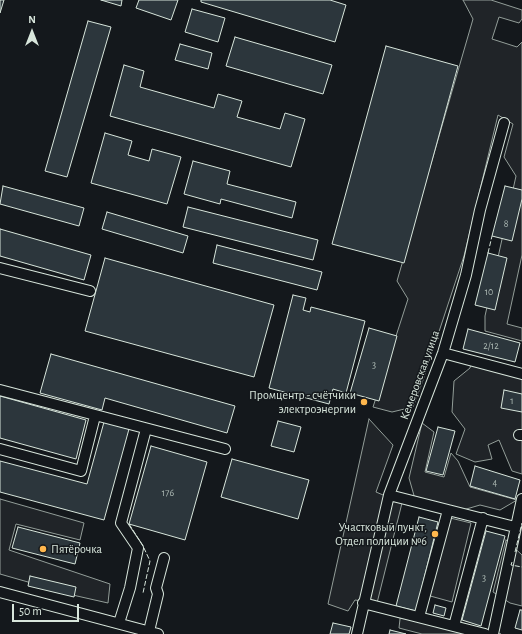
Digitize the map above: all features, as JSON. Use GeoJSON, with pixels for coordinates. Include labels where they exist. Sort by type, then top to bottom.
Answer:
{"type":"FeatureCollection","features":[{"type":"Feature","properties":{"kind":"street","name":"Кемеровская улица"},"geometry":{"type":"LineString","coordinates":[[357,634],[389,495],[443,353],[464,282],[480,210],[504,123]]}},
{"type":"Feature","properties":{"kind":"street"},"geometry":{"type":"LineString","coordinates":[[0,268],[90,291]]}},
{"type":"Feature","properties":{"kind":"street"},"geometry":{"type":"LineString","coordinates":[[443,353],[522,374]]}},
{"type":"Feature","properties":{"kind":"street"},"geometry":{"type":"LineString","coordinates":[[0,390],[225,449]]}},
{"type":"Feature","properties":{"kind":"street"},"geometry":{"type":"LineString","coordinates":[[0,449],[81,471],[95,416]]}},
{"type":"Feature","properties":{"kind":"street"},"geometry":{"type":"LineString","coordinates":[[119,623],[130,588],[138,548],[121,523],[146,429]]}},
{"type":"Feature","properties":{"kind":"street"},"geometry":{"type":"LineString","coordinates":[[389,495],[483,518],[518,521]]}},
{"type":"Feature","properties":{"kind":"street"},"geometry":{"type":"LineString","coordinates":[[493,634],[522,499]]}},
{"type":"Feature","properties":{"kind":"street"},"geometry":{"type":"LineString","coordinates":[[419,618],[448,510]]}},
{"type":"Feature","properties":{"kind":"street"},"geometry":{"type":"LineString","coordinates":[[454,626],[483,518]]}},
{"type":"Feature","properties":{"kind":"street"},"geometry":{"type":"LineString","coordinates":[[1,596],[119,623],[154,633],[158,594],[156,588],[164,558]]}},
{"type":"Feature","properties":{"kind":"street"},"geometry":{"type":"LineString","coordinates":[[363,603],[485,634]]}},
{"type":"Feature","properties":{"kind":"shaded area"},"geometry":{"type":"Polygon","coordinates":[[[463,0],[491,0],[522,10],[522,19],[519,23],[499,17],[492,39],[517,47],[522,42],[522,255],[507,324],[522,328],[522,341],[485,331],[485,316],[516,176],[504,157],[513,124],[498,115],[464,256],[422,383],[413,407],[392,412],[373,407],[408,299],[397,281],[473,19],[463,0]]]}},
{"type":"Feature","properties":{"kind":"shaded area"},"geometry":{"type":"Polygon","coordinates":[[[473,356],[522,369],[522,474],[512,471],[499,440],[488,445],[492,459],[475,462],[456,454],[465,429],[452,412],[454,381],[470,368],[473,356]]]}},
{"type":"Feature","properties":{"kind":"shaded area"},"geometry":{"type":"Polygon","coordinates":[[[369,419],[393,445],[376,492],[402,503],[377,603],[355,600],[348,611],[328,604],[369,419]]]}},
{"type":"Feature","properties":{"kind":"shaded area"},"geometry":{"type":"Polygon","coordinates":[[[422,423],[434,432],[425,472],[444,477],[451,453],[458,461],[470,487],[517,500],[500,510],[480,505],[463,510],[415,499],[409,478],[422,423]]]}},
{"type":"Feature","properties":{"kind":"shaded area"},"geometry":{"type":"Polygon","coordinates":[[[0,499],[84,523],[80,540],[16,524],[9,550],[110,584],[108,603],[77,596],[0,574],[0,499]]]}},
{"type":"Feature","properties":{"kind":"shaded area"},"geometry":{"type":"Polygon","coordinates":[[[442,516],[471,523],[452,602],[423,594],[442,516]]]}},
{"type":"Feature","properties":{"kind":"shaded area"},"geometry":{"type":"Polygon","coordinates":[[[506,540],[522,555],[522,606],[510,603],[493,592],[506,540]]]}},
{"type":"Feature","properties":{"kind":"shaded area"},"geometry":{"type":"Polygon","coordinates":[[[401,610],[501,634],[422,634],[399,628],[401,610]]]}},
{"type":"Feature","properties":{"kind":"building"},"geometry":{"type":"Polygon","coordinates":[[[0,0],[4,0],[0,13],[0,0]]]}},
{"type":"Feature","properties":{"kind":"building"},"geometry":{"type":"Polygon","coordinates":[[[101,0],[122,0],[121,6],[101,0]]]}},
{"type":"Feature","properties":{"kind":"building"},"geometry":{"type":"Polygon","coordinates":[[[139,0],[178,0],[171,20],[136,8],[139,0]]]}},
{"type":"Feature","properties":{"kind":"building"},"geometry":{"type":"Polygon","coordinates":[[[201,0],[330,0],[346,5],[335,42],[201,2],[201,0]]]}},
{"type":"Feature","properties":{"kind":"building"},"geometry":{"type":"Polygon","coordinates":[[[192,9],[225,18],[218,42],[185,32],[192,9]]]}},
{"type":"Feature","properties":{"kind":"building"},"geometry":{"type":"Polygon","coordinates":[[[88,21],[111,27],[67,177],[45,171],[88,21]]]}},
{"type":"Feature","properties":{"kind":"building"},"geometry":{"type":"Polygon","coordinates":[[[235,37],[332,65],[323,94],[226,66],[235,37]]]}},
{"type":"Feature","properties":{"kind":"building"},"geometry":{"type":"Polygon","coordinates":[[[180,44],[212,53],[208,69],[175,60],[180,44]]]}},
{"type":"Feature","properties":{"kind":"building"},"geometry":{"type":"Polygon","coordinates":[[[386,46],[458,66],[404,263],[332,244],[386,46]]]}},
{"type":"Feature","properties":{"kind":"building"},"geometry":{"type":"Polygon","coordinates":[[[124,65],[144,71],[140,87],[214,108],[218,94],[242,101],[237,117],[280,129],[285,113],[305,119],[291,167],[110,116],[124,65]]]}},
{"type":"Feature","properties":{"kind":"building"},"geometry":{"type":"Polygon","coordinates":[[[105,133],[132,141],[128,155],[149,161],[152,149],[181,157],[167,204],[91,183],[105,133]]]}},
{"type":"Feature","properties":{"kind":"building"},"geometry":{"type":"Polygon","coordinates":[[[193,161],[230,171],[227,184],[296,202],[292,218],[221,199],[220,204],[184,194],[193,161]]]}},
{"type":"Feature","properties":{"kind":"building"},"geometry":{"type":"Polygon","coordinates":[[[3,186],[84,208],[79,226],[0,204],[3,186]]]}},
{"type":"Feature","properties":{"kind":"building"},"geometry":{"type":"Polygon","coordinates":[[[505,186],[522,190],[522,199],[512,241],[492,236],[505,186]]]}},
{"type":"Feature","properties":{"kind":"building"},"geometry":{"type":"Polygon","coordinates":[[[188,207],[318,240],[313,260],[183,227],[188,207]]]}},
{"type":"Feature","properties":{"kind":"building"},"geometry":{"type":"Polygon","coordinates":[[[107,212],[188,236],[183,253],[102,229],[107,212]]]}},
{"type":"Feature","properties":{"kind":"building"},"geometry":{"type":"Polygon","coordinates":[[[0,229],[91,255],[84,280],[0,256],[0,229]]]}},
{"type":"Feature","properties":{"kind":"building"},"geometry":{"type":"Polygon","coordinates":[[[217,245],[322,272],[317,290],[213,263],[217,245]]]}},
{"type":"Feature","properties":{"kind":"building"},"geometry":{"type":"Polygon","coordinates":[[[488,253],[507,258],[495,310],[475,305],[488,253]]]}},
{"type":"Feature","properties":{"kind":"building"},"geometry":{"type":"Polygon","coordinates":[[[105,258],[274,305],[254,377],[85,331],[105,258]]]}},
{"type":"Feature","properties":{"kind":"building"},"geometry":{"type":"Polygon","coordinates":[[[293,295],[306,298],[303,310],[310,312],[311,307],[365,321],[346,393],[333,389],[329,404],[269,388],[293,295]]]}},
{"type":"Feature","properties":{"kind":"building"},"geometry":{"type":"Polygon","coordinates":[[[369,328],[397,336],[379,401],[350,393],[369,328]]]}},
{"type":"Feature","properties":{"kind":"building"},"geometry":{"type":"Polygon","coordinates":[[[468,329],[520,343],[515,362],[463,349],[468,329]]]}},
{"type":"Feature","properties":{"kind":"building"},"geometry":{"type":"Polygon","coordinates":[[[51,354],[235,406],[227,433],[105,398],[102,410],[40,393],[51,354]]]}},
{"type":"Feature","properties":{"kind":"building"},"geometry":{"type":"Polygon","coordinates":[[[504,390],[522,394],[522,412],[501,408],[504,390]]]}},
{"type":"Feature","properties":{"kind":"building"},"geometry":{"type":"Polygon","coordinates":[[[0,396],[86,420],[76,459],[0,438],[0,396]]]}},
{"type":"Feature","properties":{"kind":"building"},"geometry":{"type":"Polygon","coordinates":[[[278,421],[301,427],[294,452],[271,446],[278,421]]]}},
{"type":"Feature","properties":{"kind":"building"},"geometry":{"type":"Polygon","coordinates":[[[104,422],[129,429],[104,520],[0,492],[0,461],[87,484],[104,422]]]}},
{"type":"Feature","properties":{"kind":"building"},"geometry":{"type":"Polygon","coordinates":[[[438,427],[455,431],[443,475],[426,471],[438,427]]]}},
{"type":"Feature","properties":{"kind":"building"},"geometry":{"type":"Polygon","coordinates":[[[151,446],[207,462],[185,540],[129,524],[151,446]]]}},
{"type":"Feature","properties":{"kind":"building"},"geometry":{"type":"Polygon","coordinates":[[[232,459],[309,480],[298,519],[221,497],[232,459]]]}},
{"type":"Feature","properties":{"kind":"building"},"geometry":{"type":"Polygon","coordinates":[[[475,466],[520,480],[515,499],[470,486],[475,466]]]}},
{"type":"Feature","properties":{"kind":"building"},"geometry":{"type":"Polygon","coordinates":[[[419,517],[438,522],[416,611],[396,606],[419,517]]]}},
{"type":"Feature","properties":{"kind":"building"},"geometry":{"type":"Polygon","coordinates":[[[18,527],[80,543],[75,564],[12,548],[18,527]]]}},
{"type":"Feature","properties":{"kind":"building"},"geometry":{"type":"Polygon","coordinates":[[[486,531],[505,536],[481,626],[462,620],[486,531]]]}},
{"type":"Feature","properties":{"kind":"building"},"geometry":{"type":"Polygon","coordinates":[[[30,576],[76,587],[74,597],[28,586],[30,576]]]}},
{"type":"Feature","properties":{"kind":"building"},"geometry":{"type":"Polygon","coordinates":[[[435,605],[446,608],[444,616],[433,613],[435,605]]]}},
{"type":"Feature","properties":{"kind":"building"},"geometry":{"type":"Polygon","coordinates":[[[520,610],[522,610],[522,630],[515,628],[520,610]]]}},
{"type":"Feature","properties":{"kind":"building"},"geometry":{"type":"Polygon","coordinates":[[[333,623],[351,627],[349,634],[330,634],[333,623]]]}},
{"type":"Feature","properties":{"kind":"building"},"geometry":{"type":"Polygon","coordinates":[[[390,630],[406,634],[389,634],[390,630]]]}},
{"type":"Feature","properties":{"kind":"fence"},"geometry":{"type":"LineString","coordinates":[[488,253],[492,236]]}},
{"type":"Feature","properties":{"kind":"fence"},"geometry":{"type":"LineString","coordinates":[[515,552],[522,523]]}},
{"type":"Feature","properties":{"kind":"fence"},"geometry":{"type":"LineString","coordinates":[[129,524],[143,546],[150,561],[143,593]]}},
{"type":"Feature","properties":{"kind":"fence"},"geometry":{"type":"LineString","coordinates":[[512,562],[511,565],[522,567]]}},
{"type":"Feature","properties":{"kind":"place","name":"Промцентр - счётчики электроэнергии"},"geometry":{"type":"Point","coordinates":[364,402]}},
{"type":"Feature","properties":{"kind":"place","name":"Участковый пункт, Отдел полиции №6"},"geometry":{"type":"Point","coordinates":[435,534]}},
{"type":"Feature","properties":{"kind":"place","name":"Пятёрочка"},"geometry":{"type":"Point","coordinates":[43,549]}}]}
